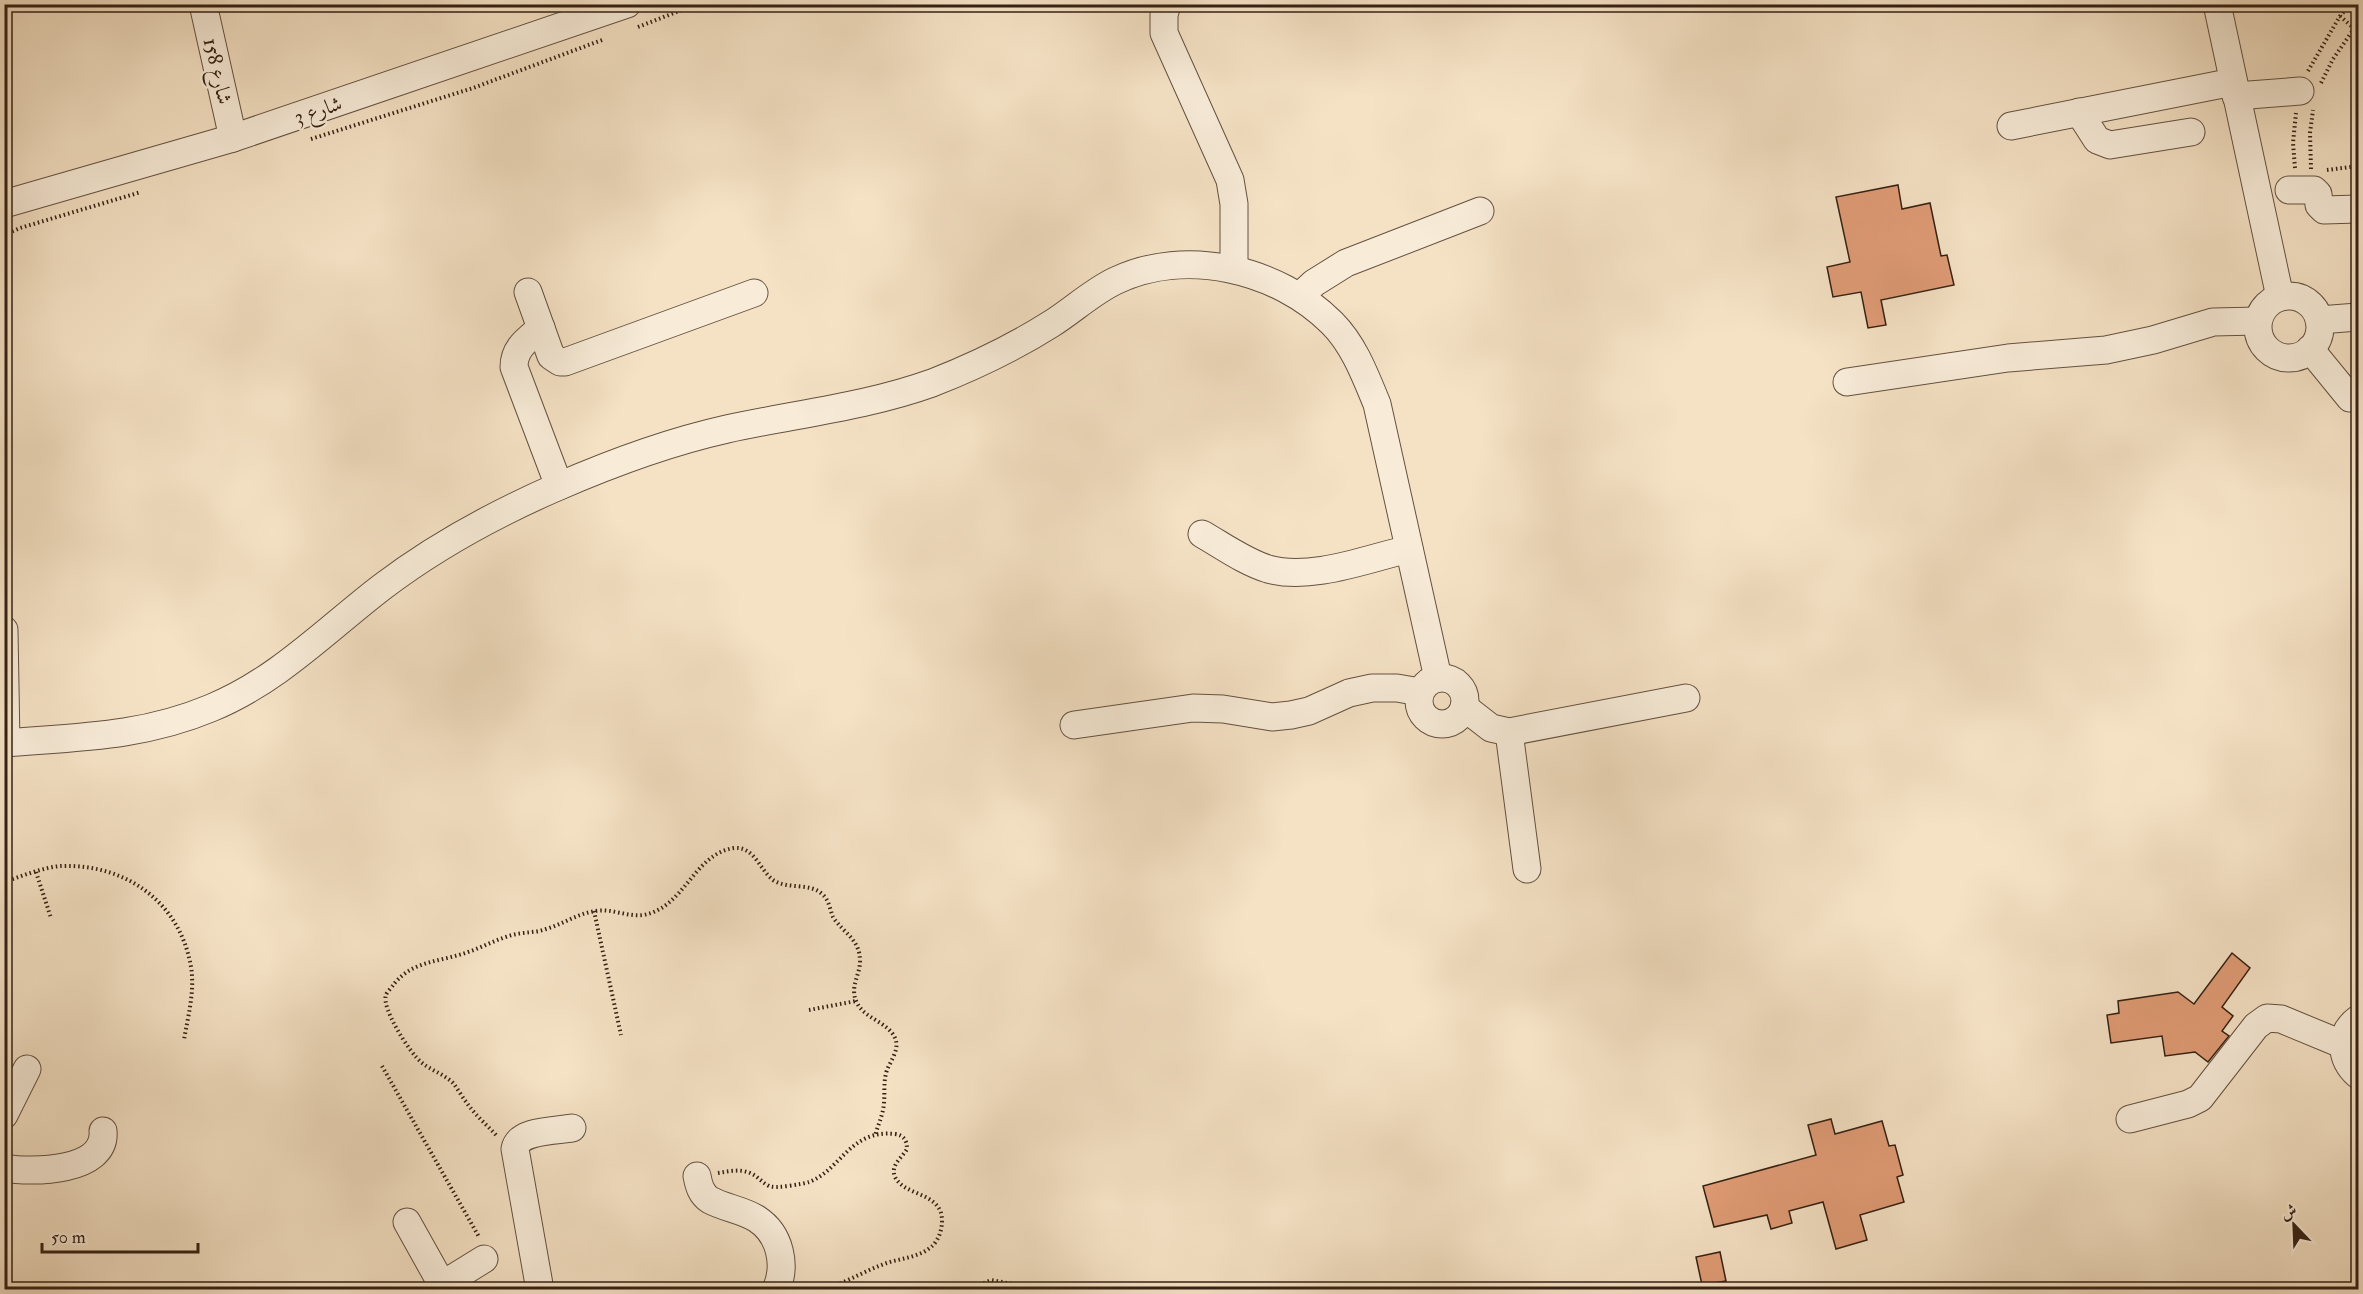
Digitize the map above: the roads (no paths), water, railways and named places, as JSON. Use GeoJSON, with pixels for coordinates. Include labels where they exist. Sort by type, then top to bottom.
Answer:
{"type":"FeatureCollection","features":[{"type":"Feature","properties":{"kind":"street","name":"شارع 158"},"geometry":{"type":"LineString","coordinates":[[203,4],[233,138]]}},
{"type":"Feature","properties":{"kind":"street","name":"شارع 3"},"geometry":{"type":"LineString","coordinates":[[4,204],[233,138],[627,4]]}},
{"type":"Feature","properties":{"kind":"street"},"geometry":{"type":"LineString","coordinates":[[1167,4],[1164,15],[1164,33],[1230,180],[1234,204],[1233,269]]}},
{"type":"Feature","properties":{"kind":"street"},"geometry":{"type":"LineString","coordinates":[[2217,4],[2280,297]]}},
{"type":"Feature","properties":{"kind":"street"},"geometry":{"type":"LineString","coordinates":[[2011,126],[2079,112],[2234,89],[2300,91]]}},
{"type":"Feature","properties":{"kind":"street"},"geometry":{"type":"LineString","coordinates":[[2079,112],[2097,140],[2110,145],[2191,132]]}},
{"type":"Feature","properties":{"kind":"street"},"geometry":{"type":"LineString","coordinates":[[2289,190],[2314,190],[2318,194],[2319,205],[2324,210],[2358,209]]}},
{"type":"Feature","properties":{"kind":"street"},"geometry":{"type":"LineString","coordinates":[[1300,296],[1314,283],[1346,263],[1480,211]]}},
{"type":"Feature","properties":{"kind":"street"},"geometry":{"type":"LineString","coordinates":[[4,630],[5,743],[115,735],[165,725],[213,707],[259,684],[300,654],[382,587],[439,547],[498,513],[615,463],[725,430],[841,408],[929,384],[1011,347],[1050,325],[1116,281],[1154,269],[1194,265],[1233,269],[1268,280],[1300,296],[1334,325],[1360,362],[1377,404],[1409,549],[1429,685],[1419,707],[1427,720],[1434,723],[1449,723],[1456,719],[1464,706],[1465,699],[1459,685],[1453,680],[1429,685],[1372,688],[1349,693],[1309,711],[1291,716],[1272,717],[1223,709],[1193,708],[1074,725]]}},
{"type":"Feature","properties":{"kind":"street"},"geometry":{"type":"LineString","coordinates":[[528,292],[551,356],[560,362],[754,293]]}},
{"type":"Feature","properties":{"kind":"street"},"geometry":{"type":"LineString","coordinates":[[2289,295],[2305,300],[2317,312],[2319,320],[2319,336],[2310,349],[2295,358],[2278,356],[2264,346],[2257,330],[2258,321],[2265,306],[2280,297],[2289,295]]}},
{"type":"Feature","properties":{"kind":"street"},"geometry":{"type":"LineString","coordinates":[[2319,320],[2358,317]]}},
{"type":"Feature","properties":{"kind":"street"},"geometry":{"type":"LineString","coordinates":[[1847,382],[2008,358],[2106,350],[2153,340],[2203,324],[2258,321]]}},
{"type":"Feature","properties":{"kind":"street"},"geometry":{"type":"LineString","coordinates":[[541,328],[518,348],[514,357],[514,367],[559,486]]}},
{"type":"Feature","properties":{"kind":"street"},"geometry":{"type":"LineString","coordinates":[[2310,349],[2349,398]]}},
{"type":"Feature","properties":{"kind":"street"},"geometry":{"type":"LineString","coordinates":[[1202,534],[1247,560],[1286,573],[1306,573],[1409,549]]}},
{"type":"Feature","properties":{"kind":"street"},"geometry":{"type":"LineString","coordinates":[[1464,706],[1491,728],[1509,732],[1686,698]]}},
{"type":"Feature","properties":{"kind":"street"},"geometry":{"type":"LineString","coordinates":[[1509,732],[1527,869]]}},
{"type":"Feature","properties":{"kind":"street"},"geometry":{"type":"LineString","coordinates":[[2130,1119],[2188,1104],[2200,1098],[2256,1026],[2267,1018],[2281,1019],[2344,1045]]}},
{"type":"Feature","properties":{"kind":"street"},"geometry":{"type":"LineString","coordinates":[[2358,1019],[2349,1028],[2344,1045],[2347,1062],[2358,1075]]}},
{"type":"Feature","properties":{"kind":"street"},"geometry":{"type":"LineString","coordinates":[[4,1115],[27,1069]]}},
{"type":"Feature","properties":{"kind":"street"},"geometry":{"type":"LineString","coordinates":[[540,1290],[515,1144],[523,1136],[572,1128]]}},
{"type":"Feature","properties":{"kind":"street"},"geometry":{"type":"LineString","coordinates":[[4,1168],[41,1171],[79,1162],[96,1153],[101,1147],[104,1139],[103,1131]]}},
{"type":"Feature","properties":{"kind":"street"},"geometry":{"type":"LineString","coordinates":[[696,1176],[700,1189],[709,1199],[758,1219],[771,1232],[779,1249],[782,1267],[776,1290]]}},
{"type":"Feature","properties":{"kind":"street"},"geometry":{"type":"LineString","coordinates":[[407,1222],[444,1288],[484,1259]]}}]}
